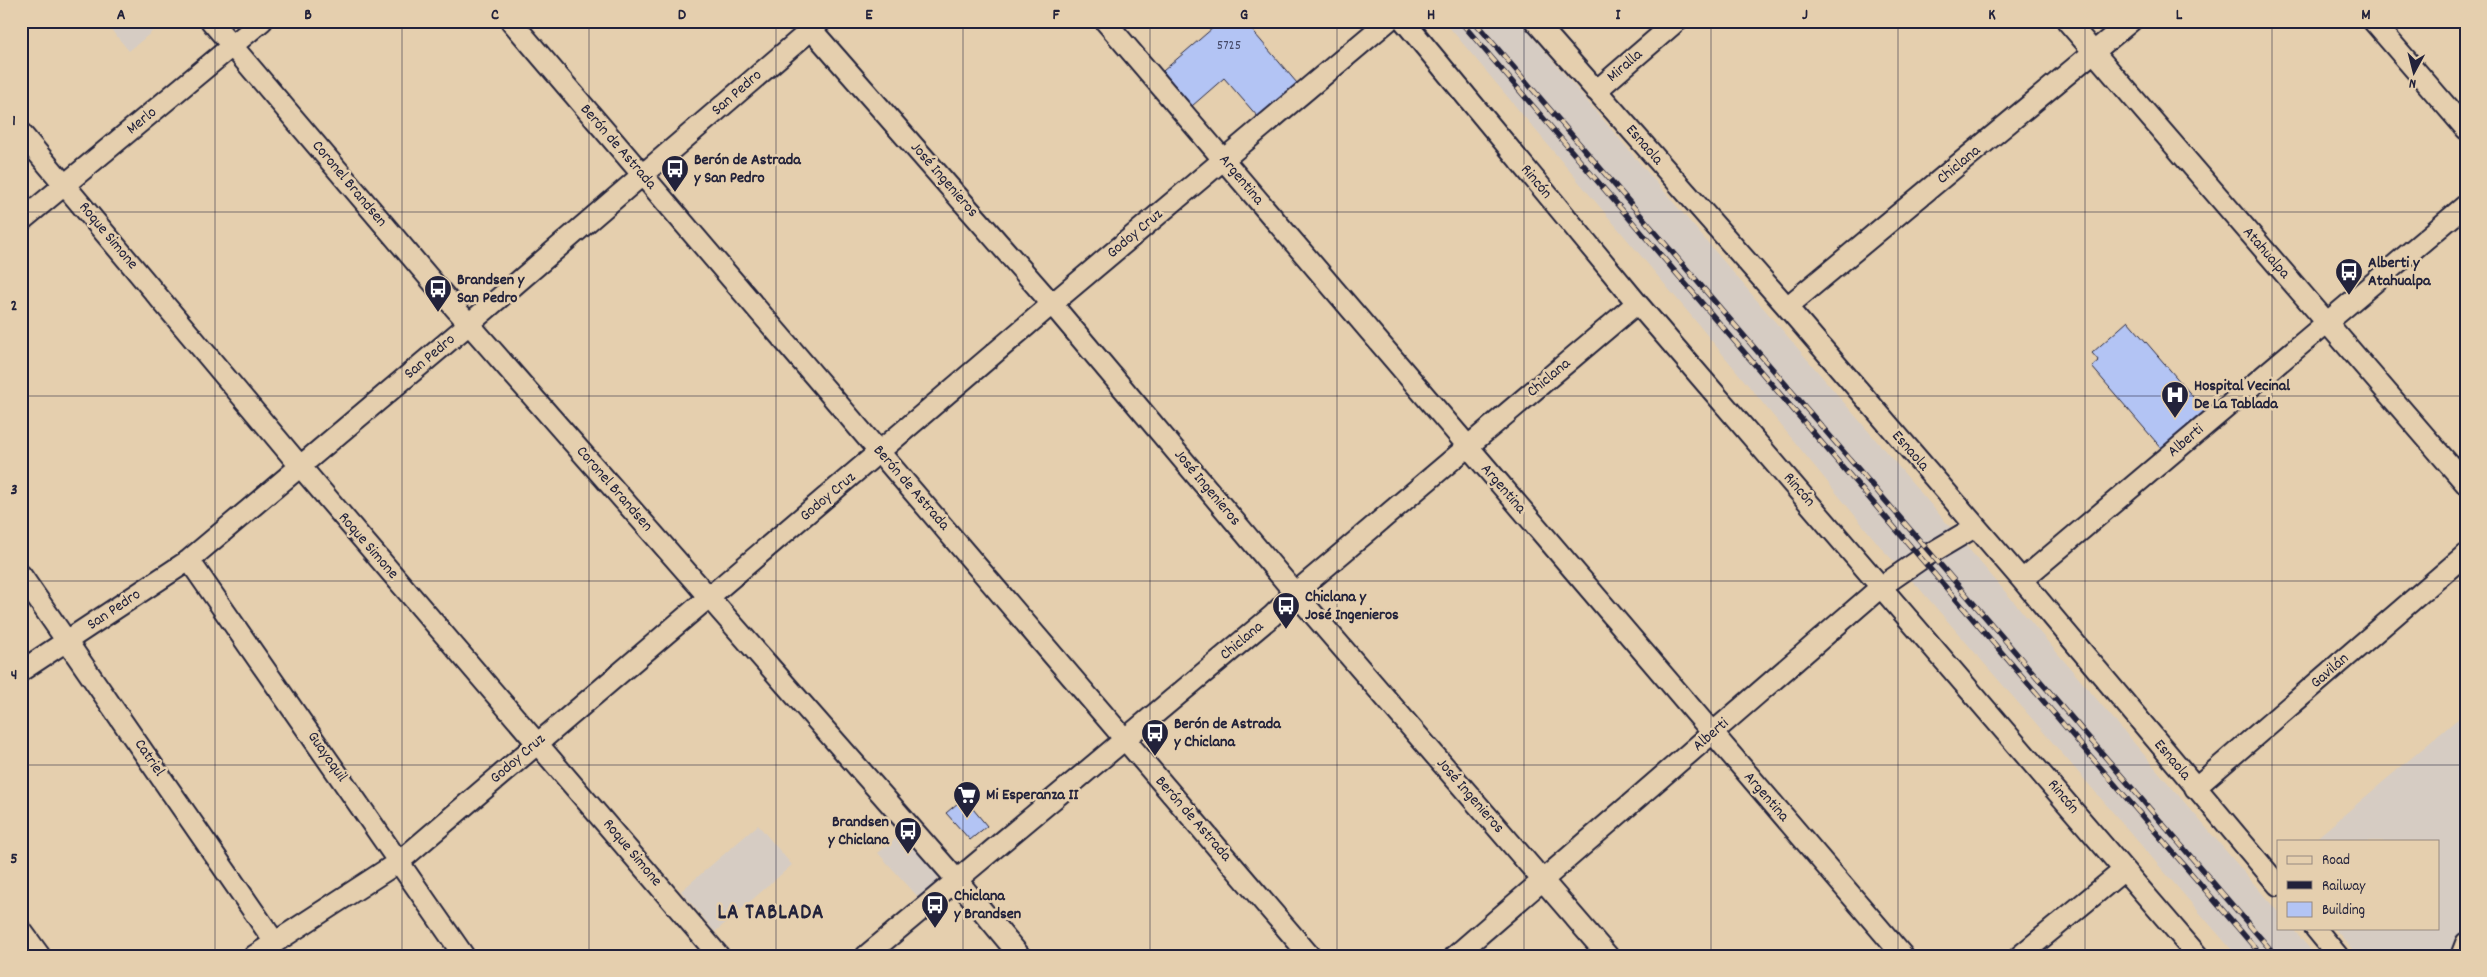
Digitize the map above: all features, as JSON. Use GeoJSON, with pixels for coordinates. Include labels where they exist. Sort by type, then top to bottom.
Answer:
{"type":"FeatureCollection","features":[{"type":"Feature","properties":{"kind":"street","name":"Coronel Brandsen"},"geometry":{"type":"LineString","coordinates":[[211,21],[470,324],[956,879],[1020,956]]}},
{"type":"Feature","properties":{"kind":"street","name":"Merlo"},"geometry":{"type":"LineString","coordinates":[[21,222],[262,21]]}},
{"type":"Feature","properties":{"kind":"street","name":"Berón de Astrada"},"geometry":{"type":"LineString","coordinates":[[511,21],[1310,956]]}},
{"type":"Feature","properties":{"kind":"street","name":"Argentina"},"geometry":{"type":"LineString","coordinates":[[1105,21],[1902,956]]}},
{"type":"Feature","properties":{"kind":"street","name":"Godoy Cruz"},"geometry":{"type":"LineString","coordinates":[[254,956],[274,941],[400,862],[1052,304],[1388,21]]}},
{"type":"Feature","properties":{"kind":"street","name":"Rincón"},"geometry":{"type":"LineString","coordinates":[[1404,21],[1637,303],[2198,956]]}},
{"type":"Feature","properties":{"kind":"street","name":"Esnaola"},"geometry":{"type":"LineString","coordinates":[[1535,21],[1787,307],[2022,580],[2277,884]]}},
{"type":"Feature","properties":{"kind":"street","name":"Miralla"},"geometry":{"type":"LineString","coordinates":[[1596,91],[1677,21]]}},
{"type":"Feature","properties":{"kind":"street","name":"Atahualpa"},"geometry":{"type":"LineString","coordinates":[[2067,21],[2466,484]]}},
{"type":"Feature","properties":{"kind":"street","name":"Chiclana"},"geometry":{"type":"LineString","coordinates":[[1787,307],[2131,21]]}},
{"type":"Feature","properties":{"kind":"street"},"geometry":{"type":"LineString","coordinates":[[2373,21],[2466,129]]}},
{"type":"Feature","properties":{"kind":"street","name":"San Pedro"},"geometry":{"type":"LineString","coordinates":[[21,671],[189,560],[470,324],[812,24]]}},
{"type":"Feature","properties":{"kind":"street","name":"José Ingenieros"},"geometry":{"type":"LineString","coordinates":[[812,24],[1052,304],[1295,594],[1608,956]]}},
{"type":"Feature","properties":{"kind":"street","name":"Roque Simone"},"geometry":{"type":"LineString","coordinates":[[21,133],[300,466],[538,742],[719,956]]}},
{"type":"Feature","properties":{"kind":"street","name":"Alberti"},"geometry":{"type":"LineString","coordinates":[[2022,580],[2466,205]]}},
{"type":"Feature","properties":{"kind":"street","name":"Chiclana"},"geometry":{"type":"LineString","coordinates":[[866,956],[1272,616],[1295,594],[1637,303]]}},
{"type":"Feature","properties":{"kind":"street","name":"Alberti"},"geometry":{"type":"LineString","coordinates":[[1455,956],[1882,586],[1921,559],[1975,527]]}},
{"type":"Feature","properties":{"kind":"street","name":"Gavilán"},"geometry":{"type":"LineString","coordinates":[[2195,788],[2466,554]]}},
{"type":"Feature","properties":{"kind":"street","name":"Guayaquil"},"geometry":{"type":"LineString","coordinates":[[189,560],[464,956]]}},
{"type":"Feature","properties":{"kind":"street","name":"Catriel"},"geometry":{"type":"LineString","coordinates":[[21,575],[69,641],[274,941]]}},
{"type":"Feature","properties":{"kind":"street"},"geometry":{"type":"LineString","coordinates":[[2020,956],[2124,870]]}},
{"type":"Feature","properties":{"kind":"street"},"geometry":{"type":"LineString","coordinates":[[21,930],[40,956]]}},
{"type":"Feature","properties":{"kind":"street"},"geometry":{"type":"LineString","coordinates":[[2317,930],[2338,956]]}},
{"type":"Feature","properties":{"kind":"street"},"geometry":{"type":"LineString","coordinates":[[2461,956],[2466,943]]}},
{"type":"Feature","properties":{"kind":"shaded area"},"geometry":{"type":"Polygon","coordinates":[[[104,21],[165,21],[129,51],[104,21]]]}},
{"type":"Feature","properties":{"kind":"shaded area"},"geometry":{"type":"Polygon","coordinates":[[[1444,21],[1519,21],[2277,911],[2277,930],[2294,930],[2316,956],[2237,956],[1919,588],[1884,551],[1693,318],[1444,21]]]}},
{"type":"Feature","properties":{"kind":"shaded area"},"geometry":{"type":"Polygon","coordinates":[[[2466,712],[2466,956],[2358,956],[2336,930],[2440,930],[2440,840],[2314,840],[2466,712]]]}},
{"type":"Feature","properties":{"kind":"shaded area"},"geometry":{"type":"Polygon","coordinates":[[[758,825],[792,865],[715,932],[681,891],[758,825]]]}},
{"type":"Feature","properties":{"kind":"shaded area"},"geometry":{"type":"Polygon","coordinates":[[[903,832],[938,873],[938,883],[921,900],[878,853],[903,832]]]}},
{"type":"Feature","properties":{"kind":"building"},"geometry":{"type":"Polygon","coordinates":[[[1221,21],[1244,21],[1297,83],[1258,117],[1224,78],[1192,106],[1163,71],[1221,21]]]}},
{"type":"Feature","properties":{"kind":"building"},"geometry":{"type":"Polygon","coordinates":[[[2128,321],[2206,412],[2162,449],[2092,367],[2099,361],[2092,353],[2128,321]]]}},
{"type":"Feature","properties":{"kind":"building","name":"Mi Esperanza II"},"geometry":{"type":"Polygon","coordinates":[[[964,798],[987,826],[970,840],[946,813],[964,798]]]}},
{"type":"Feature","properties":{"kind":"railway"},"geometry":{"type":"LineString","coordinates":[[1460,21],[2262,956]]}},
{"type":"Feature","properties":{"kind":"railway"},"geometry":{"type":"LineString","coordinates":[[1474,21],[2276,956]]}},
{"type":"Feature","properties":{"kind":"place","name":"Berón de Astrada y San Pedro"},"geometry":{"type":"Point","coordinates":[675,193]}},
{"type":"Feature","properties":{"kind":"place","name":"Alberti y Atahualpa"},"geometry":{"type":"Point","coordinates":[2349,296]}},
{"type":"Feature","properties":{"kind":"place","name":"Brandsen y San Pedro"},"geometry":{"type":"Point","coordinates":[438,313]}},
{"type":"Feature","properties":{"kind":"place","name":"Hospital Vecinal De La Tablada"},"geometry":{"type":"Point","coordinates":[2175,419]}},
{"type":"Feature","properties":{"kind":"place","name":"Chiclana y José Ingenieros"},"geometry":{"type":"Point","coordinates":[1286,630]}},
{"type":"Feature","properties":{"kind":"place","name":"Berón de Astrada y Chiclana"},"geometry":{"type":"Point","coordinates":[1155,757]}},
{"type":"Feature","properties":{"kind":"place","name":"Mi Esperanza II"},"geometry":{"type":"Point","coordinates":[967,819]}},
{"type":"Feature","properties":{"kind":"place","name":"Brandsen y Chiclana"},"geometry":{"type":"Point","coordinates":[908,855]}},
{"type":"Feature","properties":{"kind":"place","name":"Chiclana y Brandsen"},"geometry":{"type":"Point","coordinates":[935,929]}},
{"type":"Feature","properties":{"kind":"district","name":"LA TABLADA"},"geometry":{"type":"Point","coordinates":[771,914]}}]}
